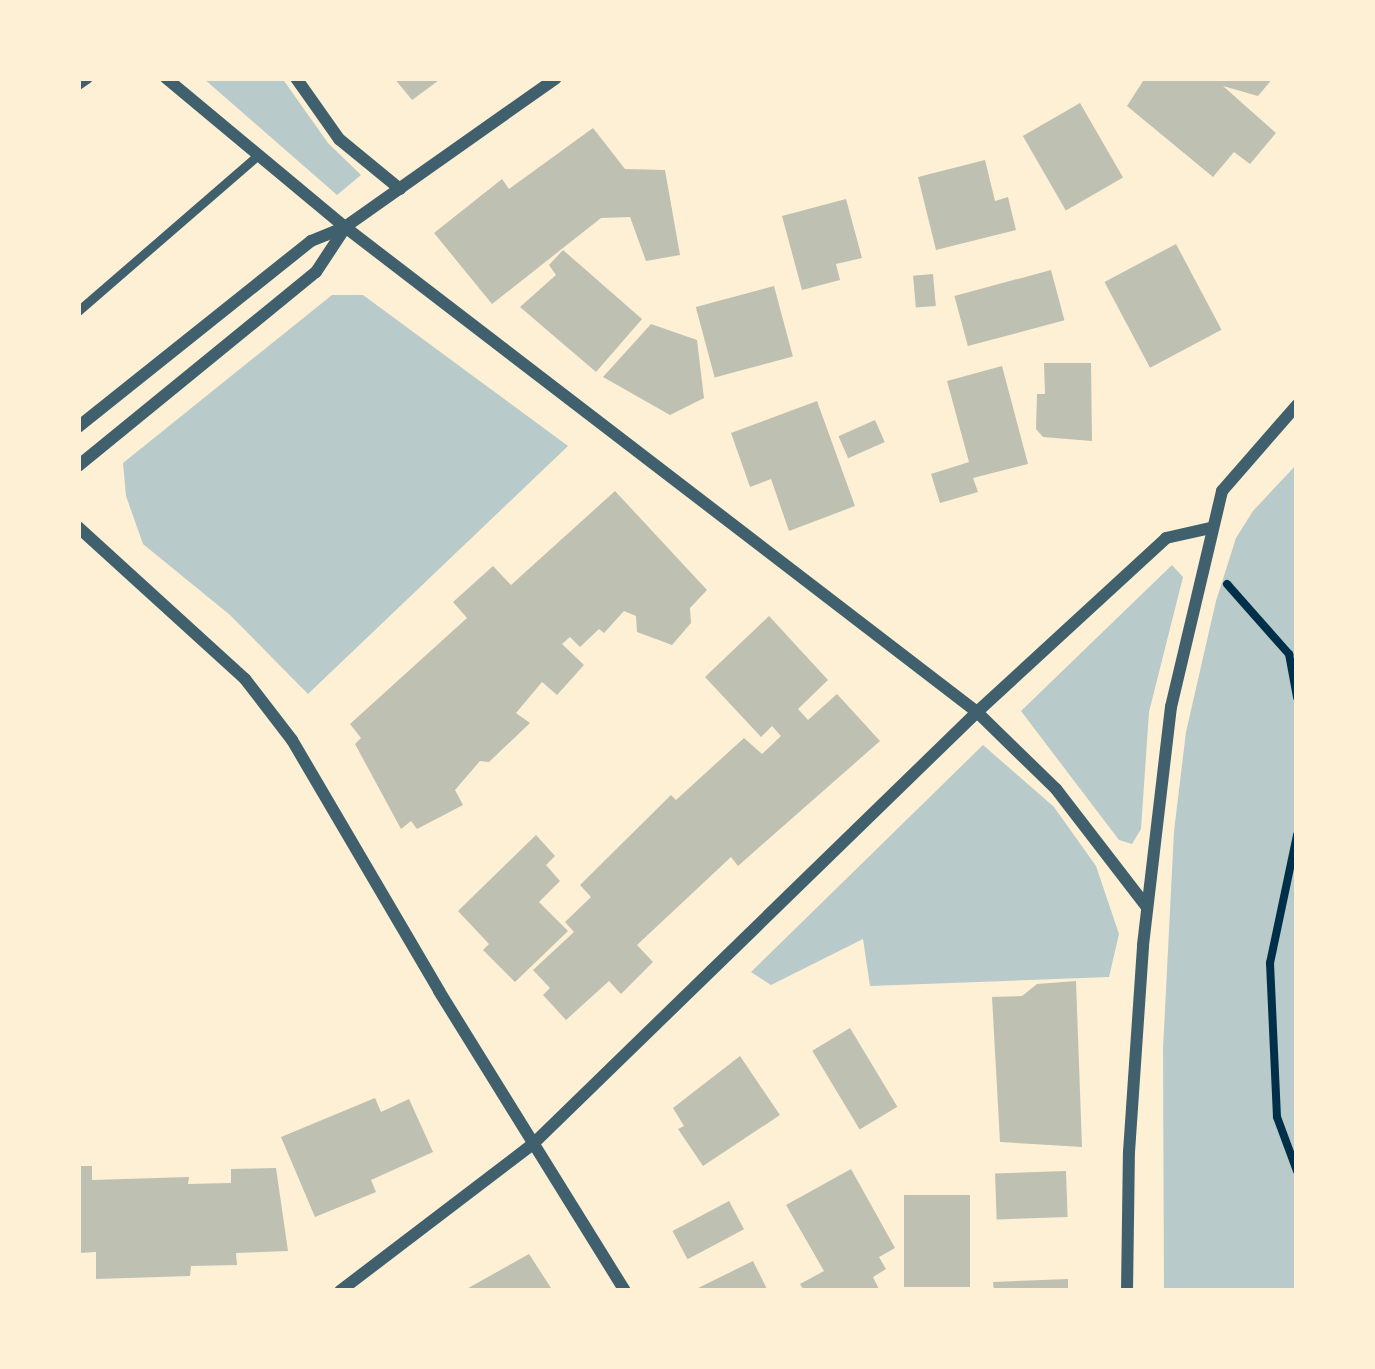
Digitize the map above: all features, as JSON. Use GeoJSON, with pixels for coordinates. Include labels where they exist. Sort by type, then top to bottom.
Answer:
{"type":"FeatureCollection","features":[{"type":"Feature","properties":{"kind":"street"},"geometry":{"type":"LineString","coordinates":[[78,84],[87,78]]}},
{"type":"Feature","properties":{"kind":"street"},"geometry":{"type":"LineString","coordinates":[[166,78],[345,227],[977,712],[1056,789],[1146,906]]}},
{"type":"Feature","properties":{"kind":"street"},"geometry":{"type":"LineString","coordinates":[[296,78],[339,140],[400,189]]}},
{"type":"Feature","properties":{"kind":"street"},"geometry":{"type":"LineString","coordinates":[[78,428],[311,242],[345,227],[556,78]]}},
{"type":"Feature","properties":{"kind":"street"},"geometry":{"type":"LineString","coordinates":[[78,466],[316,272],[345,227]]}},
{"type":"Feature","properties":{"kind":"street"},"geometry":{"type":"LineString","coordinates":[[1127,1291],[1129,1152],[1146,906],[1164,746],[1210,528],[1230,478],[1297,406]]}},
{"type":"Feature","properties":{"kind":"street"},"geometry":{"type":"LineString","coordinates":[[78,527],[204,640],[272,712],[625,1291]]}},
{"type":"Feature","properties":{"kind":"street"},"geometry":{"type":"LineString","coordinates":[[340,1291],[534,1143],[977,712],[1166,538],[1210,528]]}},
{"type":"Feature","properties":{"kind":"lane"},"geometry":{"type":"LineString","coordinates":[[78,311],[256,157]]}},
{"type":"Feature","properties":{"kind":"path"},"geometry":{"type":"LineString","coordinates":[[1201,568],[1223,579],[1289,654],[1297,697]]}},
{"type":"Feature","properties":{"kind":"path"},"geometry":{"type":"LineString","coordinates":[[1297,835],[1270,964],[1277,1117],[1297,1171]]}},
{"type":"Feature","properties":{"kind":"path"},"geometry":{"type":"LineString","coordinates":[[1282,905],[1297,908]]}},
{"type":"Feature","properties":{"kind":"shaded area"},"geometry":{"type":"Polygon","coordinates":[[[203,78],[282,78],[328,143],[361,175],[337,195],[203,78]]]}},
{"type":"Feature","properties":{"kind":"shaded area"},"geometry":{"type":"Polygon","coordinates":[[[332,295],[363,295],[568,446],[308,694],[230,615],[143,544],[126,496],[123,463],[332,295]]]}},
{"type":"Feature","properties":{"kind":"shaded area"},"geometry":{"type":"Polygon","coordinates":[[[1297,464],[1297,1291],[1164,1291],[1163,1049],[1174,831],[1186,732],[1216,601],[1236,538],[1253,511],[1297,464]]]}},
{"type":"Feature","properties":{"kind":"shaded area"},"geometry":{"type":"Polygon","coordinates":[[[1172,565],[1183,577],[1149,712],[1141,829],[1132,844],[1119,840],[1021,711],[1172,565]]]}},
{"type":"Feature","properties":{"kind":"shaded area"},"geometry":{"type":"Polygon","coordinates":[[[983,745],[1054,807],[1096,866],[1119,934],[1109,977],[870,986],[863,939],[771,985],[751,972],[983,745]]]}},
{"type":"Feature","properties":{"kind":"building"},"geometry":{"type":"Polygon","coordinates":[[[394,78],[442,78],[412,100],[394,78]]]}},
{"type":"Feature","properties":{"kind":"building"},"geometry":{"type":"Polygon","coordinates":[[[1145,78],[1273,78],[1258,96],[1223,86],[1276,133],[1250,164],[1234,152],[1213,177],[1127,106],[1145,78]]]}},
{"type":"Feature","properties":{"kind":"building"},"geometry":{"type":"Polygon","coordinates":[[[1080,103],[1123,177],[1066,210],[1023,136],[1080,103]]]}},
{"type":"Feature","properties":{"kind":"building"},"geometry":{"type":"Polygon","coordinates":[[[593,128],[625,169],[665,170],[680,255],[646,261],[630,217],[601,218],[492,304],[434,233],[502,179],[509,189],[593,128]]]}},
{"type":"Feature","properties":{"kind":"building"},"geometry":{"type":"Polygon","coordinates":[[[985,160],[995,201],[1008,197],[1016,230],[936,250],[918,177],[985,160]]]}},
{"type":"Feature","properties":{"kind":"building"},"geometry":{"type":"Polygon","coordinates":[[[846,199],[862,258],[836,264],[840,280],[802,290],[782,216],[846,199]]]}},
{"type":"Feature","properties":{"kind":"building"},"geometry":{"type":"Polygon","coordinates":[[[1176,244],[1222,330],[1150,368],[1104,282],[1176,244]]]}},
{"type":"Feature","properties":{"kind":"building"},"geometry":{"type":"Polygon","coordinates":[[[563,250],[642,319],[596,372],[520,307],[556,275],[549,265],[563,250]]]}},
{"type":"Feature","properties":{"kind":"building"},"geometry":{"type":"Polygon","coordinates":[[[1051,270],[1064,320],[968,346],[954,296],[1051,270]]]}},
{"type":"Feature","properties":{"kind":"building"},"geometry":{"type":"Polygon","coordinates":[[[933,274],[936,306],[916,308],[913,276],[933,274]]]}},
{"type":"Feature","properties":{"kind":"building"},"geometry":{"type":"Polygon","coordinates":[[[774,286],[793,357],[715,377],[696,307],[774,286]]]}},
{"type":"Feature","properties":{"kind":"building"},"geometry":{"type":"Polygon","coordinates":[[[651,324],[697,340],[704,398],[670,415],[603,377],[651,324]]]}},
{"type":"Feature","properties":{"kind":"building"},"geometry":{"type":"Polygon","coordinates":[[[1044,363],[1091,363],[1092,441],[1043,437],[1036,429],[1037,394],[1045,394],[1044,363]]]}},
{"type":"Feature","properties":{"kind":"building"},"geometry":{"type":"Polygon","coordinates":[[[1002,366],[1028,464],[973,478],[978,492],[940,503],[931,474],[969,462],[947,381],[1002,366]]]}},
{"type":"Feature","properties":{"kind":"building"},"geometry":{"type":"Polygon","coordinates":[[[817,401],[855,506],[789,531],[771,479],[750,487],[731,433],[817,401]]]}},
{"type":"Feature","properties":{"kind":"building"},"geometry":{"type":"Polygon","coordinates":[[[875,420],[885,442],[848,458],[838,436],[875,420]]]}},
{"type":"Feature","properties":{"kind":"building"},"geometry":{"type":"Polygon","coordinates":[[[615,491],[707,590],[690,608],[691,623],[672,645],[637,632],[636,616],[624,611],[604,633],[599,629],[580,647],[570,637],[562,644],[584,665],[557,695],[542,682],[516,713],[530,723],[489,762],[480,761],[455,790],[463,805],[417,829],[411,821],[401,829],[355,744],[361,738],[350,724],[467,618],[453,602],[493,566],[511,585],[615,491]]]}},
{"type":"Feature","properties":{"kind":"building"},"geometry":{"type":"Polygon","coordinates":[[[769,616],[828,680],[798,709],[808,720],[837,694],[880,741],[738,866],[731,857],[637,945],[653,962],[621,994],[609,981],[566,1020],[543,995],[550,988],[533,970],[574,932],[565,922],[591,897],[580,885],[671,795],[676,800],[744,738],[762,754],[781,736],[772,726],[761,737],[705,677],[769,616]]]}},
{"type":"Feature","properties":{"kind":"building"},"geometry":{"type":"Polygon","coordinates":[[[536,835],[555,856],[546,865],[560,881],[539,902],[568,931],[515,982],[483,950],[489,944],[458,911],[536,835]]]}},
{"type":"Feature","properties":{"kind":"building"},"geometry":{"type":"Polygon","coordinates":[[[1076,981],[1082,1147],[1000,1142],[992,997],[1022,996],[1037,984],[1076,981]]]}},
{"type":"Feature","properties":{"kind":"building"},"geometry":{"type":"Polygon","coordinates":[[[850,1028],[897,1107],[860,1130],[812,1051],[850,1028]]]}},
{"type":"Feature","properties":{"kind":"building"},"geometry":{"type":"Polygon","coordinates":[[[740,1056],[780,1115],[703,1166],[678,1129],[684,1126],[673,1108],[740,1056]]]}},
{"type":"Feature","properties":{"kind":"building"},"geometry":{"type":"Polygon","coordinates":[[[375,1098],[381,1112],[409,1099],[433,1152],[371,1180],[376,1192],[315,1217],[281,1137],[375,1098]]]}},
{"type":"Feature","properties":{"kind":"building"},"geometry":{"type":"Polygon","coordinates":[[[78,1166],[92,1166],[92,1180],[189,1177],[188,1184],[231,1183],[231,1169],[276,1168],[288,1251],[236,1253],[237,1265],[191,1266],[190,1276],[96,1279],[96,1252],[78,1253],[78,1166]]]}},
{"type":"Feature","properties":{"kind":"building"},"geometry":{"type":"Polygon","coordinates":[[[851,1169],[895,1248],[879,1257],[886,1269],[873,1277],[880,1291],[804,1291],[800,1284],[824,1271],[786,1205],[851,1169]]]}},
{"type":"Feature","properties":{"kind":"building"},"geometry":{"type":"Polygon","coordinates":[[[1066,1171],[1068,1217],[997,1219],[995,1173],[1066,1171]]]}},
{"type":"Feature","properties":{"kind":"building"},"geometry":{"type":"Polygon","coordinates":[[[904,1195],[970,1195],[970,1287],[904,1287],[904,1195]]]}},
{"type":"Feature","properties":{"kind":"building"},"geometry":{"type":"Polygon","coordinates":[[[729,1201],[744,1229],[688,1259],[672,1231],[729,1201]]]}},
{"type":"Feature","properties":{"kind":"building"},"geometry":{"type":"Polygon","coordinates":[[[529,1254],[553,1291],[463,1291],[529,1254]]]}},
{"type":"Feature","properties":{"kind":"building"},"geometry":{"type":"Polygon","coordinates":[[[753,1261],[768,1291],[692,1291],[753,1261]]]}},
{"type":"Feature","properties":{"kind":"building"},"geometry":{"type":"Polygon","coordinates":[[[1068,1279],[1068,1291],[994,1291],[993,1282],[1068,1279]]]}}]}
